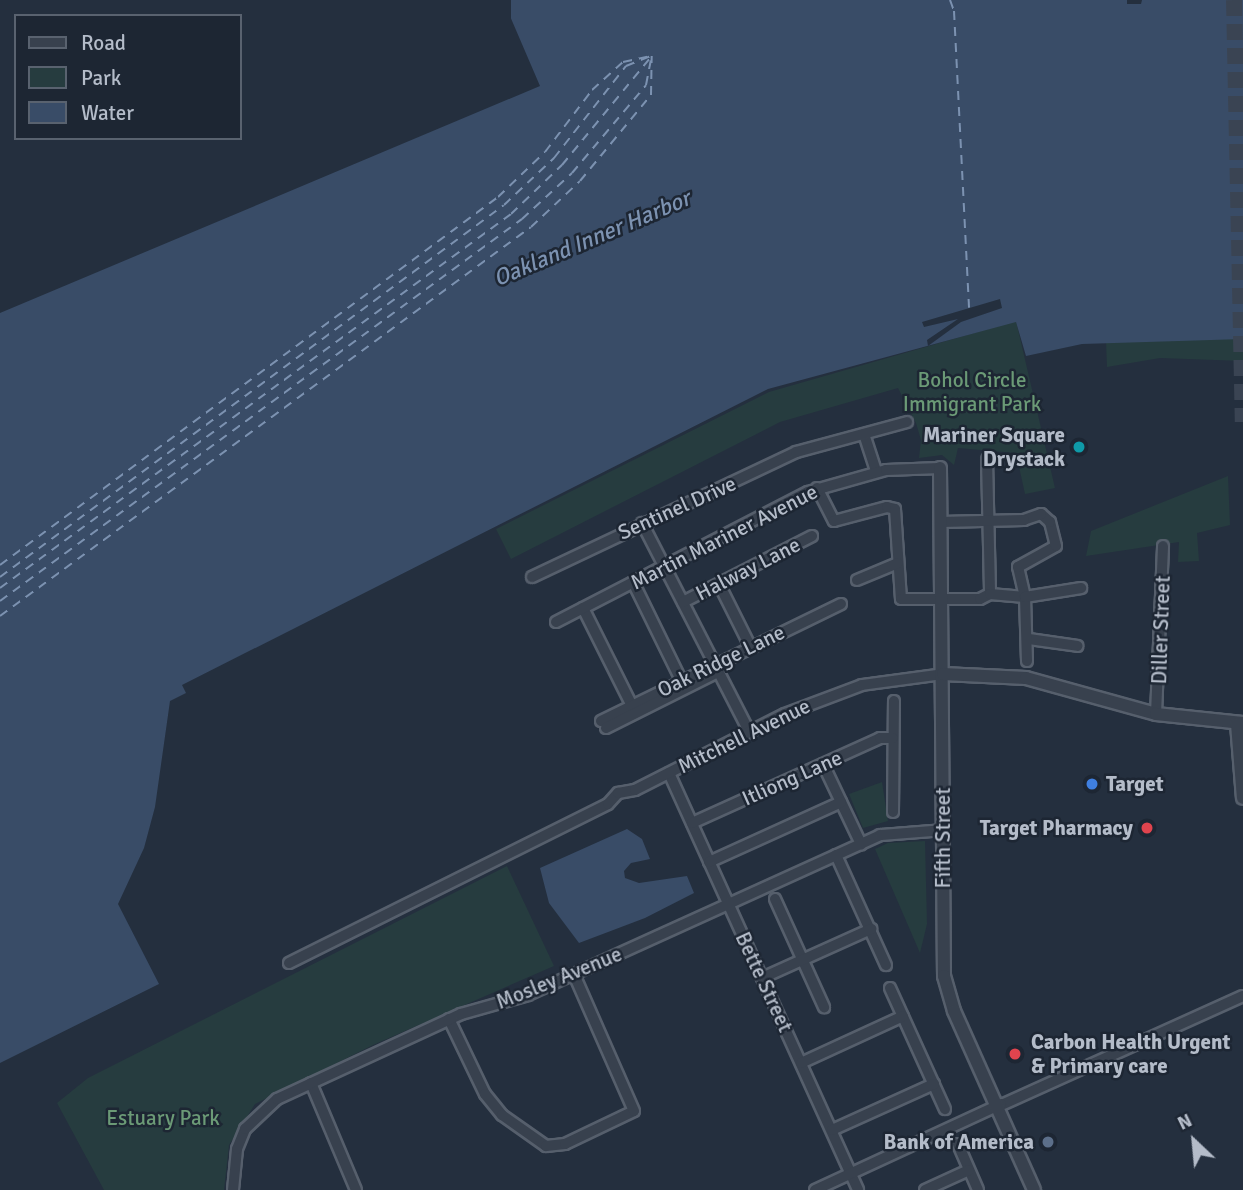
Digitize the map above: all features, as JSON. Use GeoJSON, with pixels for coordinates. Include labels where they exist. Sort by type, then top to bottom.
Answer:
{"type":"FeatureCollection","features":[{"type":"Feature","properties":{"kind":"street","name":"Sentinel Drive"},"geometry":{"type":"LineString","coordinates":[[532,577],[642,523],[674,513],[796,452],[907,422]]}},
{"type":"Feature","properties":{"kind":"street"},"geometry":{"type":"LineString","coordinates":[[864,434],[876,472]]}},
{"type":"Feature","properties":{"kind":"street"},"geometry":{"type":"LineString","coordinates":[[987,459],[990,594]]}},
{"type":"Feature","properties":{"kind":"street","name":"Martin Mariner Avenue"},"geometry":{"type":"LineString","coordinates":[[556,622],[817,488],[876,472],[940,468]]}},
{"type":"Feature","properties":{"kind":"street","name":"Fifth Street"},"geometry":{"type":"LineString","coordinates":[[940,468],[946,987],[1034,1190]]}},
{"type":"Feature","properties":{"kind":"street"},"geometry":{"type":"LineString","coordinates":[[817,488],[834,521],[887,507],[895,509],[901,599],[980,599],[990,594],[1025,597],[1081,588]]}},
{"type":"Feature","properties":{"kind":"street"},"geometry":{"type":"LineString","coordinates":[[941,522],[1024,520],[1039,514],[1050,522],[1056,546],[1018,567],[1025,597],[1029,639],[1027,661]]}},
{"type":"Feature","properties":{"kind":"street"},"geometry":{"type":"LineString","coordinates":[[642,523],[749,732]]}},
{"type":"Feature","properties":{"kind":"street","name":"Halway Lane"},"geometry":{"type":"LineString","coordinates":[[683,602],[812,536]]}},
{"type":"Feature","properties":{"kind":"street","name":"Diller Street"},"geometry":{"type":"LineString","coordinates":[[1156,714],[1163,546]]}},
{"type":"Feature","properties":{"kind":"street"},"geometry":{"type":"LineString","coordinates":[[857,580],[898,563]]}},
{"type":"Feature","properties":{"kind":"street"},"geometry":{"type":"LineString","coordinates":[[633,582],[683,684]]}},
{"type":"Feature","properties":{"kind":"street"},"geometry":{"type":"LineString","coordinates":[[719,584],[750,646]]}},
{"type":"Feature","properties":{"kind":"street","name":"Oak Ridge Lane"},"geometry":{"type":"LineString","coordinates":[[603,724],[717,668],[750,646],[841,604]]}},
{"type":"Feature","properties":{"kind":"street"},"geometry":{"type":"LineString","coordinates":[[583,608],[634,709]]}},
{"type":"Feature","properties":{"kind":"street"},"geometry":{"type":"LineString","coordinates":[[1029,639],[1078,646]]}},
{"type":"Feature","properties":{"kind":"street","name":"Mitchell Avenue"},"geometry":{"type":"LineString","coordinates":[[289,963],[608,804],[618,793],[635,790],[749,732],[847,689],[943,674],[1026,678],[1156,714],[1240,723]]}},
{"type":"Feature","properties":{"kind":"street"},"geometry":{"type":"LineString","coordinates":[[893,812],[894,701]]}},
{"type":"Feature","properties":{"kind":"street"},"geometry":{"type":"LineString","coordinates":[[1240,723],[1243,798]]}},
{"type":"Feature","properties":{"kind":"street","name":"Itliong Lane"},"geometry":{"type":"LineString","coordinates":[[692,823],[880,738],[893,738]]}},
{"type":"Feature","properties":{"kind":"street"},"geometry":{"type":"LineString","coordinates":[[823,764],[861,844]]}},
{"type":"Feature","properties":{"kind":"street","name":"Bette Street"},"geometry":{"type":"LineString","coordinates":[[669,773],[858,1190]]}},
{"type":"Feature","properties":{"kind":"street"},"geometry":{"type":"LineString","coordinates":[[709,862],[841,802]]}},
{"type":"Feature","properties":{"kind":"street","name":"Mosley Avenue"},"geometry":{"type":"LineString","coordinates":[[233,1190],[237,1149],[251,1121],[267,1105],[449,1019],[518,999],[861,844],[893,832],[943,830]]}},
{"type":"Feature","properties":{"kind":"street"},"geometry":{"type":"LineString","coordinates":[[836,855],[886,965]]}},
{"type":"Feature","properties":{"kind":"street"},"geometry":{"type":"LineString","coordinates":[[775,899],[824,1007]]}},
{"type":"Feature","properties":{"kind":"street"},"geometry":{"type":"LineString","coordinates":[[762,978],[871,929]]}},
{"type":"Feature","properties":{"kind":"street"},"geometry":{"type":"LineString","coordinates":[[449,1019],[493,1105],[512,1125],[545,1146],[565,1144],[634,1111],[574,974]]}},
{"type":"Feature","properties":{"kind":"street"},"geometry":{"type":"LineString","coordinates":[[890,988],[945,1109]]}},
{"type":"Feature","properties":{"kind":"street"},"geometry":{"type":"LineString","coordinates":[[816,1190],[1243,996]]}},
{"type":"Feature","properties":{"kind":"street"},"geometry":{"type":"LineString","coordinates":[[801,1063],[903,1016]]}},
{"type":"Feature","properties":{"kind":"street"},"geometry":{"type":"LineString","coordinates":[[311,1083],[356,1190]]}},
{"type":"Feature","properties":{"kind":"street"},"geometry":{"type":"LineString","coordinates":[[832,1130],[934,1084]]}},
{"type":"Feature","properties":{"kind":"street"},"geometry":{"type":"LineString","coordinates":[[958,1144],[978,1190]]}},
{"type":"Feature","properties":{"kind":"street"},"geometry":{"type":"LineString","coordinates":[[925,1190],[969,1170]]}},
{"type":"Feature","properties":{"kind":"green space","name":"Bohol Circle Immigrant Park"},"geometry":{"type":"Polygon","coordinates":[[[1016,321],[1055,488],[1025,494],[1016,453],[958,448],[954,465],[942,455],[919,458],[921,440],[916,423],[898,388],[780,422],[511,559],[496,529],[769,392],[1016,321]]]}},
{"type":"Feature","properties":{"kind":"green space"},"geometry":{"type":"Polygon","coordinates":[[[1243,339],[1243,361],[1160,358],[1107,367],[1106,342],[1243,339]]]}},
{"type":"Feature","properties":{"kind":"green space"},"geometry":{"type":"Polygon","coordinates":[[[1228,476],[1230,525],[1197,533],[1199,561],[1178,562],[1179,542],[1086,556],[1091,531],[1228,476]]]}},
{"type":"Feature","properties":{"kind":"green space"},"geometry":{"type":"Polygon","coordinates":[[[882,782],[888,821],[863,828],[849,794],[882,782]]]}},
{"type":"Feature","properties":{"kind":"green space"},"geometry":{"type":"Polygon","coordinates":[[[925,841],[927,924],[920,953],[875,849],[888,843],[925,841]]]}},
{"type":"Feature","properties":{"kind":"green space","name":"Estuary Park"},"geometry":{"type":"Polygon","coordinates":[[[507,866],[554,966],[373,1045],[255,1104],[229,1145],[224,1190],[104,1190],[57,1103],[88,1078],[507,866]]]}},
{"type":"Feature","properties":{"kind":"water","name":"Oakland Inner Harbor"},"geometry":{"type":"Polygon","coordinates":[[[503,0],[1127,0],[1127,4],[1141,4],[1142,0],[1243,0],[1243,339],[1082,344],[1026,356],[1016,322],[768,389],[182,685],[186,693],[170,701],[155,807],[144,848],[118,904],[159,984],[0,1063],[0,313],[540,86],[503,0]]]}},
{"type":"Feature","properties":{"kind":"water"},"geometry":{"type":"Polygon","coordinates":[[[627,829],[642,839],[650,859],[631,863],[624,871],[625,878],[639,883],[687,876],[694,893],[645,918],[579,943],[549,903],[540,868],[627,829]]]}},
{"type":"Feature","properties":{"kind":"pier"},"geometry":{"type":"Polygon","coordinates":[[[500,0],[511,0],[511,56],[500,56],[500,0]]]}},
{"type":"Feature","properties":{"kind":"pier"},"geometry":{"type":"Polygon","coordinates":[[[1000,299],[1002,308],[961,322],[928,346],[927,340],[958,319],[924,327],[922,322],[1000,299]]]}},
{"type":"Feature","properties":{"kind":"ferry route"},"geometry":{"type":"LineString","coordinates":[[950,0],[954,11],[969,308]]}},
{"type":"Feature","properties":{"kind":"ferry route"},"geometry":{"type":"LineString","coordinates":[[0,577],[504,205],[554,158],[626,66],[651,56]]}},
{"type":"Feature","properties":{"kind":"ferry route"},"geometry":{"type":"LineString","coordinates":[[0,616],[531,227],[580,181],[651,95],[652,56]]}},
{"type":"Feature","properties":{"kind":"ferry route"},"geometry":{"type":"LineString","coordinates":[[0,565],[498,197],[545,152],[592,90],[623,62],[647,57]]}},
{"type":"Feature","properties":{"kind":"ferry route"},"geometry":{"type":"LineString","coordinates":[[0,588],[511,214],[562,165],[651,57]]}},
{"type":"Feature","properties":{"kind":"ferry route"},"geometry":{"type":"LineString","coordinates":[[0,601],[522,219],[572,173],[646,85],[651,60]]}},
{"type":"Feature","properties":{"kind":"tunnel"},"geometry":{"type":"LineString","coordinates":[[1234,0],[1243,422]]}},
{"type":"Feature","properties":{"kind":"place","name":"Mariner Square Drystack"},"geometry":{"type":"Point","coordinates":[1079,447]}},
{"type":"Feature","properties":{"kind":"place","name":"Target"},"geometry":{"type":"Point","coordinates":[1092,784]}},
{"type":"Feature","properties":{"kind":"place","name":"Target Pharmacy"},"geometry":{"type":"Point","coordinates":[1147,828]}},
{"type":"Feature","properties":{"kind":"place","name":"Carbon Health Urgent & Primary care"},"geometry":{"type":"Point","coordinates":[1015,1054]}},
{"type":"Feature","properties":{"kind":"place","name":"Bank of America"},"geometry":{"type":"Point","coordinates":[1048,1142]}}]}
